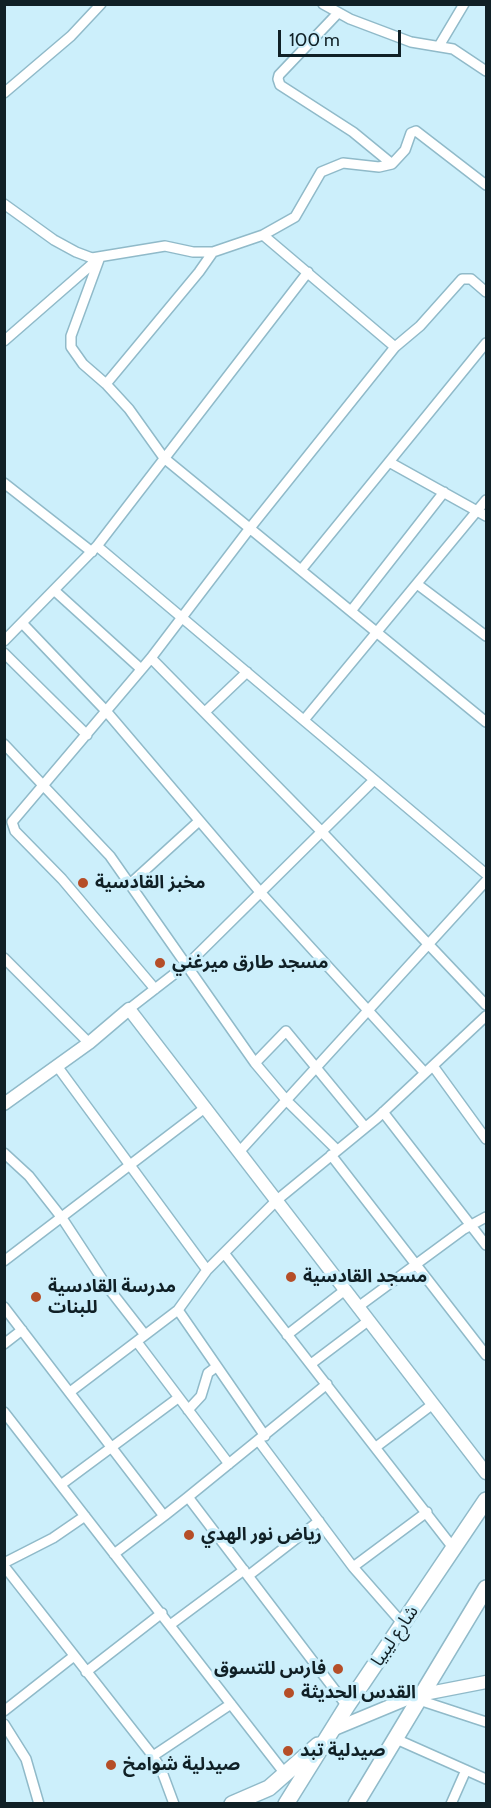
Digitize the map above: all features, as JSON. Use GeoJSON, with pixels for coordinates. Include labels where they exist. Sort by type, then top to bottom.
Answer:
{"type":"FeatureCollection","features":[{"type":"Feature","properties":{"kind":"main road","name":"شارع ليبيا"},"geometry":{"type":"LineString","coordinates":[[286,1803],[347,1706],[486,1500]]}},
{"type":"Feature","properties":{"kind":"main road"},"geometry":{"type":"LineString","coordinates":[[356,1803],[484,1597]]}},
{"type":"Feature","properties":{"kind":"main road"},"geometry":{"type":"LineString","coordinates":[[232,1803],[262,1792],[286,1775],[331,1732]]}},
{"type":"Feature","properties":{"kind":"street"},"geometry":{"type":"LineString","coordinates":[[4,93],[71,36],[100,4]]}},
{"type":"Feature","properties":{"kind":"street"},"geometry":{"type":"LineString","coordinates":[[323,4],[338,13],[411,42],[453,49],[486,71]]}},
{"type":"Feature","properties":{"kind":"street"},"geometry":{"type":"LineString","coordinates":[[439,46],[464,4]]}},
{"type":"Feature","properties":{"kind":"street"},"geometry":{"type":"LineString","coordinates":[[338,13],[279,75],[280,85],[353,132],[392,164]]}},
{"type":"Feature","properties":{"kind":"street"},"geometry":{"type":"LineString","coordinates":[[4,204],[28,223],[76,252],[85,256],[100,257],[165,246],[193,252],[213,252],[263,235],[295,217],[314,180],[331,166],[343,163],[379,167],[392,164],[398,160],[411,133],[416,131],[486,185]]}},
{"type":"Feature","properties":{"kind":"street"},"geometry":{"type":"LineString","coordinates":[[263,235],[395,347]]}},
{"type":"Feature","properties":{"kind":"street"},"geometry":{"type":"LineString","coordinates":[[106,384],[213,252]]}},
{"type":"Feature","properties":{"kind":"street"},"geometry":{"type":"LineString","coordinates":[[4,341],[100,257]]}},
{"type":"Feature","properties":{"kind":"street"},"geometry":{"type":"LineString","coordinates":[[100,257],[70,342],[82,364],[106,384],[129,409],[164,458],[486,722]]}},
{"type":"Feature","properties":{"kind":"street"},"geometry":{"type":"LineString","coordinates":[[4,641],[94,549],[308,272]]}},
{"type":"Feature","properties":{"kind":"street"},"geometry":{"type":"LineString","coordinates":[[155,989],[62,879],[12,828],[15,818],[151,658],[250,528],[395,347],[420,326],[462,279],[471,279],[486,292]]}},
{"type":"Feature","properties":{"kind":"street"},"geometry":{"type":"LineString","coordinates":[[301,570],[486,343]]}},
{"type":"Feature","properties":{"kind":"street"},"geometry":{"type":"LineString","coordinates":[[389,462],[482,513]]}},
{"type":"Feature","properties":{"kind":"street"},"geometry":{"type":"LineString","coordinates":[[4,483],[182,617],[486,874]]}},
{"type":"Feature","properties":{"kind":"street"},"geometry":{"type":"LineString","coordinates":[[351,611],[444,492]]}},
{"type":"Feature","properties":{"kind":"street"},"geometry":{"type":"LineString","coordinates":[[304,720],[417,584],[482,513],[486,500]]}},
{"type":"Feature","properties":{"kind":"street"},"geometry":{"type":"LineString","coordinates":[[417,584],[486,636]]}},
{"type":"Feature","properties":{"kind":"street"},"geometry":{"type":"LineString","coordinates":[[55,591],[141,669]]}},
{"type":"Feature","properties":{"kind":"street"},"geometry":{"type":"LineString","coordinates":[[23,624],[106,711],[261,893],[425,1073]]}},
{"type":"Feature","properties":{"kind":"street"},"geometry":{"type":"LineString","coordinates":[[4,653],[87,735]]}},
{"type":"Feature","properties":{"kind":"street"},"geometry":{"type":"LineString","coordinates":[[151,658],[321,831],[486,1005]]}},
{"type":"Feature","properties":{"kind":"street"},"geometry":{"type":"LineString","coordinates":[[205,712],[247,672]]}},
{"type":"Feature","properties":{"kind":"street"},"geometry":{"type":"LineString","coordinates":[[4,744],[45,784],[131,883],[185,965],[255,1063],[286,1101],[334,1152],[486,1355]]}},
{"type":"Feature","properties":{"kind":"street"},"geometry":{"type":"LineString","coordinates":[[5,1102],[89,1043],[185,965],[374,780]]}},
{"type":"Feature","properties":{"kind":"street"},"geometry":{"type":"LineString","coordinates":[[131,883],[199,821]]}},
{"type":"Feature","properties":{"kind":"street"},"geometry":{"type":"LineString","coordinates":[[240,1151],[486,881]]}},
{"type":"Feature","properties":{"kind":"street"},"geometry":{"type":"LineString","coordinates":[[4,958],[89,1043]]}},
{"type":"Feature","properties":{"kind":"street"},"geometry":{"type":"LineString","coordinates":[[129,1010],[240,1151],[486,1473]]}},
{"type":"Feature","properties":{"kind":"street"},"geometry":{"type":"LineString","coordinates":[[70,1392],[178,1310],[207,1270],[277,1200],[383,1112],[484,1022]]}},
{"type":"Feature","properties":{"kind":"street"},"geometry":{"type":"LineString","coordinates":[[255,1063],[286,1031],[315,1070],[365,1127]]}},
{"type":"Feature","properties":{"kind":"street"},"geometry":{"type":"LineString","coordinates":[[57,1066],[207,1270]]}},
{"type":"Feature","properties":{"kind":"street"},"geometry":{"type":"LineString","coordinates":[[433,1066],[486,1139]]}},
{"type":"Feature","properties":{"kind":"street"},"geometry":{"type":"LineString","coordinates":[[4,1261],[206,1107]]}},
{"type":"Feature","properties":{"kind":"street"},"geometry":{"type":"LineString","coordinates":[[383,1112],[486,1245]]}},
{"type":"Feature","properties":{"kind":"street"},"geometry":{"type":"LineString","coordinates":[[4,1153],[29,1176],[62,1218],[106,1286],[145,1335]]}},
{"type":"Feature","properties":{"kind":"street"},"geometry":{"type":"LineString","coordinates":[[358,1307],[416,1263],[486,1217]]}},
{"type":"Feature","properties":{"kind":"street"},"geometry":{"type":"LineString","coordinates":[[224,1253],[454,1549]]}},
{"type":"Feature","properties":{"kind":"street"},"geometry":{"type":"LineString","coordinates":[[287,1335],[345,1290]]}},
{"type":"Feature","properties":{"kind":"street"},"geometry":{"type":"LineString","coordinates":[[4,1307],[164,1516]]}},
{"type":"Feature","properties":{"kind":"street"},"geometry":{"type":"LineString","coordinates":[[178,1310],[319,1521],[353,1567],[403,1624]]}},
{"type":"Feature","properties":{"kind":"street"},"geometry":{"type":"LineString","coordinates":[[311,1364],[368,1321]]}},
{"type":"Feature","properties":{"kind":"street"},"geometry":{"type":"LineString","coordinates":[[4,1344],[22,1330]]}},
{"type":"Feature","properties":{"kind":"street"},"geometry":{"type":"LineString","coordinates":[[136,1342],[230,1464]]}},
{"type":"Feature","properties":{"kind":"street"},"geometry":{"type":"LineString","coordinates":[[188,1410],[201,1396],[208,1373],[216,1367]]}},
{"type":"Feature","properties":{"kind":"street"},"geometry":{"type":"LineString","coordinates":[[114,1554],[230,1464],[327,1384]]}},
{"type":"Feature","properties":{"kind":"street"},"geometry":{"type":"LineString","coordinates":[[62,1484],[178,1398]]}},
{"type":"Feature","properties":{"kind":"street"},"geometry":{"type":"LineString","coordinates":[[376,1447],[433,1404]]}},
{"type":"Feature","properties":{"kind":"street"},"geometry":{"type":"LineString","coordinates":[[4,1412],[286,1775]]}},
{"type":"Feature","properties":{"kind":"street"},"geometry":{"type":"LineString","coordinates":[[188,1497],[347,1706]]}},
{"type":"Feature","properties":{"kind":"street"},"geometry":{"type":"LineString","coordinates":[[353,1567],[427,1512]]}},
{"type":"Feature","properties":{"kind":"street"},"geometry":{"type":"LineString","coordinates":[[85,1516],[53,1538],[4,1564],[153,1756],[161,1769],[174,1803]]}},
{"type":"Feature","properties":{"kind":"street"},"geometry":{"type":"LineString","coordinates":[[171,1625],[319,1521]]}},
{"type":"Feature","properties":{"kind":"street"},"geometry":{"type":"LineString","coordinates":[[87,1672],[162,1614]]}},
{"type":"Feature","properties":{"kind":"street"},"geometry":{"type":"LineString","coordinates":[[4,1711],[74,1656]]}},
{"type":"Feature","properties":{"kind":"street"},"geometry":{"type":"LineString","coordinates":[[331,1732],[421,1697],[486,1682]]}},
{"type":"Feature","properties":{"kind":"street"},"geometry":{"type":"LineString","coordinates":[[421,1697],[486,1722]]}},
{"type":"Feature","properties":{"kind":"street"},"geometry":{"type":"LineString","coordinates":[[153,1756],[231,1704]]}},
{"type":"Feature","properties":{"kind":"street"},"geometry":{"type":"LineString","coordinates":[[4,1724],[26,1759],[39,1803]]}},
{"type":"Feature","properties":{"kind":"street"},"geometry":{"type":"LineString","coordinates":[[396,1738],[486,1779]]}},
{"type":"Feature","properties":{"kind":"street"},"geometry":{"type":"LineString","coordinates":[[451,1803],[466,1770]]}},
{"type":"Feature","properties":{"kind":"place","name":"مخبز القادسية"},"geometry":{"type":"Point","coordinates":[83,883]}},
{"type":"Feature","properties":{"kind":"place","name":"مسجد طارق ميرغني"},"geometry":{"type":"Point","coordinates":[160,963]}},
{"type":"Feature","properties":{"kind":"place","name":"مسجد القادسية"},"geometry":{"type":"Point","coordinates":[291,1277]}},
{"type":"Feature","properties":{"kind":"place","name":"مدرسة القادسية للبنات"},"geometry":{"type":"Point","coordinates":[36,1297]}},
{"type":"Feature","properties":{"kind":"place","name":"رياض نور الهدي"},"geometry":{"type":"Point","coordinates":[189,1535]}},
{"type":"Feature","properties":{"kind":"place","name":"فارس للتسوق"},"geometry":{"type":"Point","coordinates":[338,1669]}},
{"type":"Feature","properties":{"kind":"place","name":"القدس الحديثة"},"geometry":{"type":"Point","coordinates":[289,1693]}},
{"type":"Feature","properties":{"kind":"place","name":"صيدلية تبد"},"geometry":{"type":"Point","coordinates":[288,1751]}},
{"type":"Feature","properties":{"kind":"place","name":"صيدلية شوامخ"},"geometry":{"type":"Point","coordinates":[111,1765]}}]}
